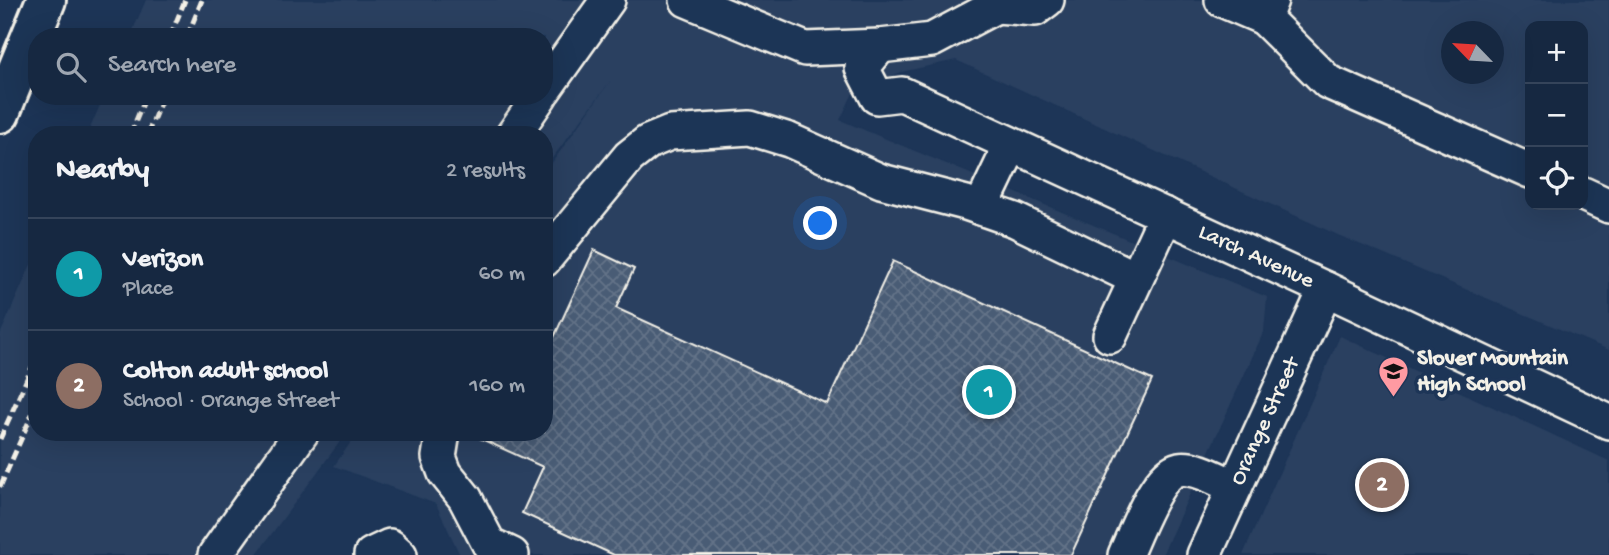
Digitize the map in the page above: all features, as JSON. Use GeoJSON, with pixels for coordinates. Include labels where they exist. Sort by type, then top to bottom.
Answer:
{"type":"FeatureCollection","features":[{"type":"Feature","properties":{"kind":"highway"},"geometry":{"type":"LineString","coordinates":[[35,28],[46,0]]}},
{"type":"Feature","properties":{"kind":"highway"},"geometry":{"type":"LineString","coordinates":[[0,113],[28,44]]}},
{"type":"Feature","properties":{"kind":"street"},"geometry":{"type":"LineString","coordinates":[[553,77],[608,0]]}},
{"type":"Feature","properties":{"kind":"street"},"geometry":{"type":"LineString","coordinates":[[687,0],[806,49],[880,46],[932,40],[999,3],[1035,9],[1047,0]]}},
{"type":"Feature","properties":{"kind":"street"},"geometry":{"type":"LineString","coordinates":[[1222,0],[1267,9],[1328,82],[1525,169]]}},
{"type":"Feature","properties":{"kind":"street","name":"Larch Avenue"},"geometry":{"type":"LineString","coordinates":[[880,46],[862,68],[877,97],[902,94],[1609,422]]}},
{"type":"Feature","properties":{"kind":"street"},"geometry":{"type":"LineString","coordinates":[[519,126],[534,105]]}},
{"type":"Feature","properties":{"kind":"street"},"geometry":{"type":"LineString","coordinates":[[553,249],[629,157],[648,142],[670,133],[750,128],[767,132],[881,181],[1015,220],[1135,278]]}},
{"type":"Feature","properties":{"kind":"street"},"geometry":{"type":"LineString","coordinates":[[981,208],[1011,145]]}},
{"type":"Feature","properties":{"kind":"street"},"geometry":{"type":"LineString","coordinates":[[1588,196],[1609,206]]}},
{"type":"Feature","properties":{"kind":"street"},"geometry":{"type":"LineString","coordinates":[[1110,335],[1166,215]]}},
{"type":"Feature","properties":{"kind":"street","name":"Orange Street"},"geometry":{"type":"LineString","coordinates":[[1204,555],[1326,289]]}},
{"type":"Feature","properties":{"kind":"street"},"geometry":{"type":"LineString","coordinates":[[215,555],[296,441]]}},
{"type":"Feature","properties":{"kind":"street"},"geometry":{"type":"LineString","coordinates":[[442,441],[439,457],[445,473],[465,498],[489,544],[512,555]]}},
{"type":"Feature","properties":{"kind":"street"},"geometry":{"type":"LineString","coordinates":[[1125,555],[1156,489],[1167,476],[1178,470],[1192,470],[1235,487]]}},
{"type":"Feature","properties":{"kind":"shaded area"},"geometry":{"type":"Polygon","coordinates":[[[146,0],[1609,0],[1609,350],[1338,235],[956,60],[901,72],[853,93],[840,120],[1267,297],[1264,331],[1162,555],[460,555],[436,504],[334,466],[352,441],[553,441],[553,161],[611,80],[553,157],[553,126],[91,126],[100,105],[553,105],[553,28],[134,28],[146,0]]]}},
{"type":"Feature","properties":{"kind":"shaded area"},"geometry":{"type":"Polygon","coordinates":[[[28,271],[28,441],[340,441],[256,555],[0,555],[0,335],[28,271]]]}},
{"type":"Feature","properties":{"kind":"shaded area","name":"Slover Mountain High School"},"geometry":{"type":"Polygon","coordinates":[[[1340,336],[1609,461],[1609,555],[1243,555],[1340,336]]]}},
{"type":"Feature","properties":{"kind":"building"},"geometry":{"type":"Polygon","coordinates":[[[594,250],[634,269],[616,308],[827,404],[893,261],[1152,380],[1071,555],[614,555],[522,513],[543,467],[486,441],[553,441],[553,339],[594,250]]]}},
{"type":"Feature","properties":{"kind":"railway"},"geometry":{"type":"LineString","coordinates":[[174,28],[185,0]]}},
{"type":"Feature","properties":{"kind":"railway"},"geometry":{"type":"LineString","coordinates":[[191,28],[202,0]]}},
{"type":"Feature","properties":{"kind":"railway"},"geometry":{"type":"LineString","coordinates":[[134,126],[142,105]]}},
{"type":"Feature","properties":{"kind":"railway"},"geometry":{"type":"LineString","coordinates":[[151,126],[159,105]]}},
{"type":"Feature","properties":{"kind":"railway"},"geometry":{"type":"LineString","coordinates":[[0,439],[28,376]]}},
{"type":"Feature","properties":{"kind":"railway"},"geometry":{"type":"LineString","coordinates":[[0,487],[28,423]]}},
{"type":"Feature","properties":{"kind":"place","name":"Verizon"},"geometry":{"type":"Point","coordinates":[989,392]}},
{"type":"Feature","properties":{"kind":"place","name":"Slover Mountain High School"},"geometry":{"type":"Point","coordinates":[1394,399]}},
{"type":"Feature","properties":{"kind":"place","name":"Colton adult school"},"geometry":{"type":"Point","coordinates":[1382,485]}}]}
